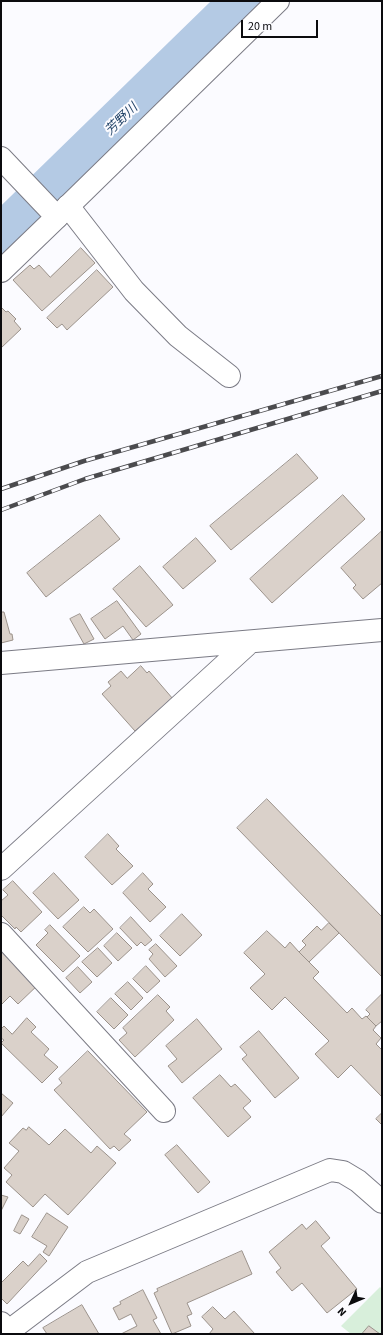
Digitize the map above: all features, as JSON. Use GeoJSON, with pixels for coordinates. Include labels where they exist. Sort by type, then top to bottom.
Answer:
{"type":"FeatureCollection","features":[{"type":"Feature","properties":{"kind":"street"},"geometry":{"type":"LineString","coordinates":[[1,271],[278,1]]}},
{"type":"Feature","properties":{"kind":"street"},"geometry":{"type":"LineString","coordinates":[[1,158],[31,190],[62,212],[134,291],[178,336],[229,376]]}},
{"type":"Feature","properties":{"kind":"street"},"geometry":{"type":"LineString","coordinates":[[1,664],[382,630]]}},
{"type":"Feature","properties":{"kind":"street"},"geometry":{"type":"LineString","coordinates":[[1,869],[250,642]]}},
{"type":"Feature","properties":{"kind":"street"},"geometry":{"type":"LineString","coordinates":[[1,934],[164,1111]]}},
{"type":"Feature","properties":{"kind":"street"},"geometry":{"type":"LineString","coordinates":[[6,1331],[87,1272],[330,1170],[343,1172],[353,1178],[382,1202]]}},
{"type":"Feature","properties":{"kind":"green space"},"geometry":{"type":"Polygon","coordinates":[[[380,1287],[382,1289],[382,1334],[351,1334],[341,1326],[380,1287]]]}},
{"type":"Feature","properties":{"kind":"building"},"geometry":{"type":"Polygon","coordinates":[[[81,248],[95,263],[42,311],[13,280],[30,265],[34,269],[39,265],[50,277],[81,248]]]}},
{"type":"Feature","properties":{"kind":"building"},"geometry":{"type":"Polygon","coordinates":[[[97,270],[113,287],[67,330],[62,324],[57,328],[47,318],[97,270]]]}},
{"type":"Feature","properties":{"kind":"building"},"geometry":{"type":"Polygon","coordinates":[[[1,307],[6,312],[8,311],[16,319],[14,321],[21,329],[1,348],[1,307]]]}},
{"type":"Feature","properties":{"kind":"building"},"geometry":{"type":"Polygon","coordinates":[[[297,454],[318,478],[231,550],[210,526],[297,454]]]}},
{"type":"Feature","properties":{"kind":"building"},"geometry":{"type":"Polygon","coordinates":[[[343,495],[365,519],[272,603],[250,579],[343,495]]]}},
{"type":"Feature","properties":{"kind":"building"},"geometry":{"type":"Polygon","coordinates":[[[100,515],[120,539],[46,597],[27,573],[100,515]]]}},
{"type":"Feature","properties":{"kind":"building"},"geometry":{"type":"Polygon","coordinates":[[[382,531],[382,583],[363,599],[353,588],[356,585],[341,568],[382,531]]]}},
{"type":"Feature","properties":{"kind":"building"},"geometry":{"type":"Polygon","coordinates":[[[196,538],[216,561],[183,589],[163,567],[196,538]]]}},
{"type":"Feature","properties":{"kind":"building"},"geometry":{"type":"Polygon","coordinates":[[[140,566],[173,605],[146,627],[113,589],[140,566]]]}},
{"type":"Feature","properties":{"kind":"building"},"geometry":{"type":"Polygon","coordinates":[[[117,601],[141,634],[133,640],[123,626],[105,639],[91,619],[117,601]]]}},
{"type":"Feature","properties":{"kind":"building"},"geometry":{"type":"Polygon","coordinates":[[[1,612],[4,612],[13,640],[1,643],[1,612]]]}},
{"type":"Feature","properties":{"kind":"building"},"geometry":{"type":"Polygon","coordinates":[[[80,614],[94,639],[84,644],[70,619],[80,614]]]}},
{"type":"Feature","properties":{"kind":"building"},"geometry":{"type":"Polygon","coordinates":[[[141,666],[147,673],[149,671],[173,699],[135,731],[102,694],[111,686],[108,682],[121,671],[127,678],[141,666]]]}},
{"type":"Feature","properties":{"kind":"building"},"geometry":{"type":"Polygon","coordinates":[[[267,799],[382,917],[382,977],[237,828],[267,799]]]}},
{"type":"Feature","properties":{"kind":"building"},"geometry":{"type":"Polygon","coordinates":[[[108,834],[119,846],[116,849],[133,866],[112,885],[85,857],[108,834]]]}},
{"type":"Feature","properties":{"kind":"building"},"geometry":{"type":"Polygon","coordinates":[[[54,873],[79,900],[58,919],[33,893],[54,873]]]}},
{"type":"Feature","properties":{"kind":"building"},"geometry":{"type":"Polygon","coordinates":[[[143,873],[153,884],[148,889],[166,907],[150,922],[123,893],[143,873]]]}},
{"type":"Feature","properties":{"kind":"building"},"geometry":{"type":"Polygon","coordinates":[[[13,881],[42,912],[21,932],[16,927],[15,929],[1,915],[1,901],[8,895],[3,890],[13,881]]]}},
{"type":"Feature","properties":{"kind":"building"},"geometry":{"type":"Polygon","coordinates":[[[84,907],[90,913],[94,909],[113,929],[88,952],[63,927],[84,907]]]}},
{"type":"Feature","properties":{"kind":"building"},"geometry":{"type":"Polygon","coordinates":[[[182,914],[202,935],[180,956],[160,936],[182,914]]]}},
{"type":"Feature","properties":{"kind":"building"},"geometry":{"type":"Polygon","coordinates":[[[131,917],[152,940],[145,946],[141,942],[137,946],[120,928],[131,917]]]}},
{"type":"Feature","properties":{"kind":"building"},"geometry":{"type":"Polygon","coordinates":[[[329,923],[339,933],[309,962],[299,952],[306,945],[302,941],[317,926],[321,930],[329,923]]]}},
{"type":"Feature","properties":{"kind":"building"},"geometry":{"type":"Polygon","coordinates":[[[50,925],[80,956],[63,972],[36,945],[48,933],[45,930],[50,925]]]}},
{"type":"Feature","properties":{"kind":"building"},"geometry":{"type":"Polygon","coordinates":[[[267,931],[285,948],[290,942],[319,972],[313,978],[347,1013],[352,1008],[362,1019],[366,1016],[376,1026],[373,1030],[381,1038],[376,1044],[382,1050],[382,1097],[351,1065],[338,1078],[315,1054],[329,1041],[285,997],[272,1010],[250,988],[265,974],[244,953],[267,931]]]}},
{"type":"Feature","properties":{"kind":"building"},"geometry":{"type":"Polygon","coordinates":[[[117,933],[132,948],[118,961],[104,946],[117,933]]]}},
{"type":"Feature","properties":{"kind":"building"},"geometry":{"type":"Polygon","coordinates":[[[156,944],[177,966],[165,977],[149,959],[153,954],[149,950],[156,944]]]}},
{"type":"Feature","properties":{"kind":"building"},"geometry":{"type":"Polygon","coordinates":[[[7,945],[41,982],[18,1004],[10,996],[1,1005],[1,951],[7,945]]]}},
{"type":"Feature","properties":{"kind":"building"},"geometry":{"type":"Polygon","coordinates":[[[98,948],[112,963],[97,977],[82,962],[98,948]]]}},
{"type":"Feature","properties":{"kind":"building"},"geometry":{"type":"Polygon","coordinates":[[[146,966],[160,981],[147,993],[133,979],[146,966]]]}},
{"type":"Feature","properties":{"kind":"building"},"geometry":{"type":"Polygon","coordinates":[[[78,967],[92,982],[80,993],[66,978],[78,967]]]}},
{"type":"Feature","properties":{"kind":"building"},"geometry":{"type":"Polygon","coordinates":[[[128,982],[143,998],[131,1010],[115,994],[128,982]]]}},
{"type":"Feature","properties":{"kind":"building"},"geometry":{"type":"Polygon","coordinates":[[[382,994],[382,1021],[376,1026],[367,1017],[370,1014],[366,1010],[382,994]]]}},
{"type":"Feature","properties":{"kind":"building"},"geometry":{"type":"Polygon","coordinates":[[[158,995],[170,1007],[166,1011],[174,1020],[135,1057],[119,1040],[127,1033],[123,1028],[158,995]]]}},
{"type":"Feature","properties":{"kind":"building"},"geometry":{"type":"Polygon","coordinates":[[[111,998],[128,1015],[114,1029],[97,1012],[111,998]]]}},
{"type":"Feature","properties":{"kind":"building"},"geometry":{"type":"Polygon","coordinates":[[[27,1018],[36,1027],[31,1032],[49,1049],[44,1055],[58,1067],[42,1083],[1,1043],[4,1040],[1,1038],[1,1029],[4,1026],[12,1034],[27,1018]]]}},
{"type":"Feature","properties":{"kind":"building"},"geometry":{"type":"Polygon","coordinates":[[[197,1019],[222,1049],[182,1083],[168,1066],[177,1059],[166,1046],[197,1019]]]}},
{"type":"Feature","properties":{"kind":"building"},"geometry":{"type":"Polygon","coordinates":[[[259,1031],[299,1078],[275,1098],[242,1059],[247,1055],[240,1047],[259,1031]]]}},
{"type":"Feature","properties":{"kind":"building"},"geometry":{"type":"Polygon","coordinates":[[[88,1051],[147,1112],[124,1134],[131,1140],[119,1151],[114,1146],[110,1149],[54,1090],[62,1083],[59,1079],[88,1051]]]}},
{"type":"Feature","properties":{"kind":"building"},"geometry":{"type":"Polygon","coordinates":[[[220,1075],[231,1087],[235,1084],[251,1101],[243,1108],[251,1117],[228,1137],[193,1098],[220,1075]]]}},
{"type":"Feature","properties":{"kind":"building"},"geometry":{"type":"Polygon","coordinates":[[[1,1093],[13,1103],[1,1117],[1,1093]]]}},
{"type":"Feature","properties":{"kind":"building"},"geometry":{"type":"Polygon","coordinates":[[[382,1113],[382,1125],[376,1119],[382,1113]]]}},
{"type":"Feature","properties":{"kind":"building"},"geometry":{"type":"Polygon","coordinates":[[[29,1127],[49,1145],[65,1129],[91,1153],[97,1146],[116,1163],[68,1215],[45,1194],[33,1207],[6,1182],[12,1175],[4,1168],[19,1151],[9,1143],[23,1128],[26,1130],[29,1127]]]}},
{"type":"Feature","properties":{"kind":"building"},"geometry":{"type":"Polygon","coordinates":[[[177,1145],[210,1182],[198,1193],[165,1155],[177,1145]]]}},
{"type":"Feature","properties":{"kind":"building"},"geometry":{"type":"Polygon","coordinates":[[[1,1195],[8,1197],[1,1211],[1,1195]]]}},
{"type":"Feature","properties":{"kind":"building"},"geometry":{"type":"Polygon","coordinates":[[[47,1213],[68,1227],[49,1256],[43,1252],[47,1246],[32,1237],[47,1213]]]}},
{"type":"Feature","properties":{"kind":"building"},"geometry":{"type":"Polygon","coordinates":[[[22,1215],[29,1219],[20,1234],[14,1231],[22,1215]]]}},
{"type":"Feature","properties":{"kind":"building"},"geometry":{"type":"Polygon","coordinates":[[[316,1221],[330,1238],[321,1246],[357,1289],[327,1313],[302,1283],[292,1291],[276,1272],[281,1268],[269,1252],[302,1224],[306,1229],[316,1221]]]}},
{"type":"Feature","properties":{"kind":"building"},"geometry":{"type":"Polygon","coordinates":[[[242,1251],[252,1274],[187,1303],[192,1314],[187,1316],[191,1326],[172,1334],[154,1293],[158,1291],[157,1289],[242,1251]]]}},
{"type":"Feature","properties":{"kind":"building"},"geometry":{"type":"Polygon","coordinates":[[[40,1254],[47,1261],[7,1304],[1,1298],[1,1283],[23,1261],[28,1266],[40,1254]]]}},
{"type":"Feature","properties":{"kind":"building"},"geometry":{"type":"Polygon","coordinates":[[[143,1290],[157,1318],[153,1320],[161,1334],[121,1334],[137,1326],[131,1314],[119,1320],[113,1308],[121,1304],[120,1302],[143,1290]]]}},
{"type":"Feature","properties":{"kind":"building"},"geometry":{"type":"Polygon","coordinates":[[[82,1305],[99,1334],[47,1334],[43,1328],[82,1305]]]}},
{"type":"Feature","properties":{"kind":"building"},"geometry":{"type":"Polygon","coordinates":[[[213,1307],[225,1319],[234,1311],[255,1334],[209,1334],[213,1329],[202,1317],[213,1307]]]}},
{"type":"Feature","properties":{"kind":"building"},"geometry":{"type":"Polygon","coordinates":[[[369,1326],[380,1334],[362,1334],[369,1326]]]}},
{"type":"Feature","properties":{"kind":"waterway","name":"芳野川"},"geometry":{"type":"LineString","coordinates":[[1,238],[244,1]]}},
{"type":"Feature","properties":{"kind":"railway"},"geometry":{"type":"LineString","coordinates":[[1,489],[84,461],[382,376]]}},
{"type":"Feature","properties":{"kind":"railway"},"geometry":{"type":"LineString","coordinates":[[1,510],[85,479],[382,391]]}}]}
